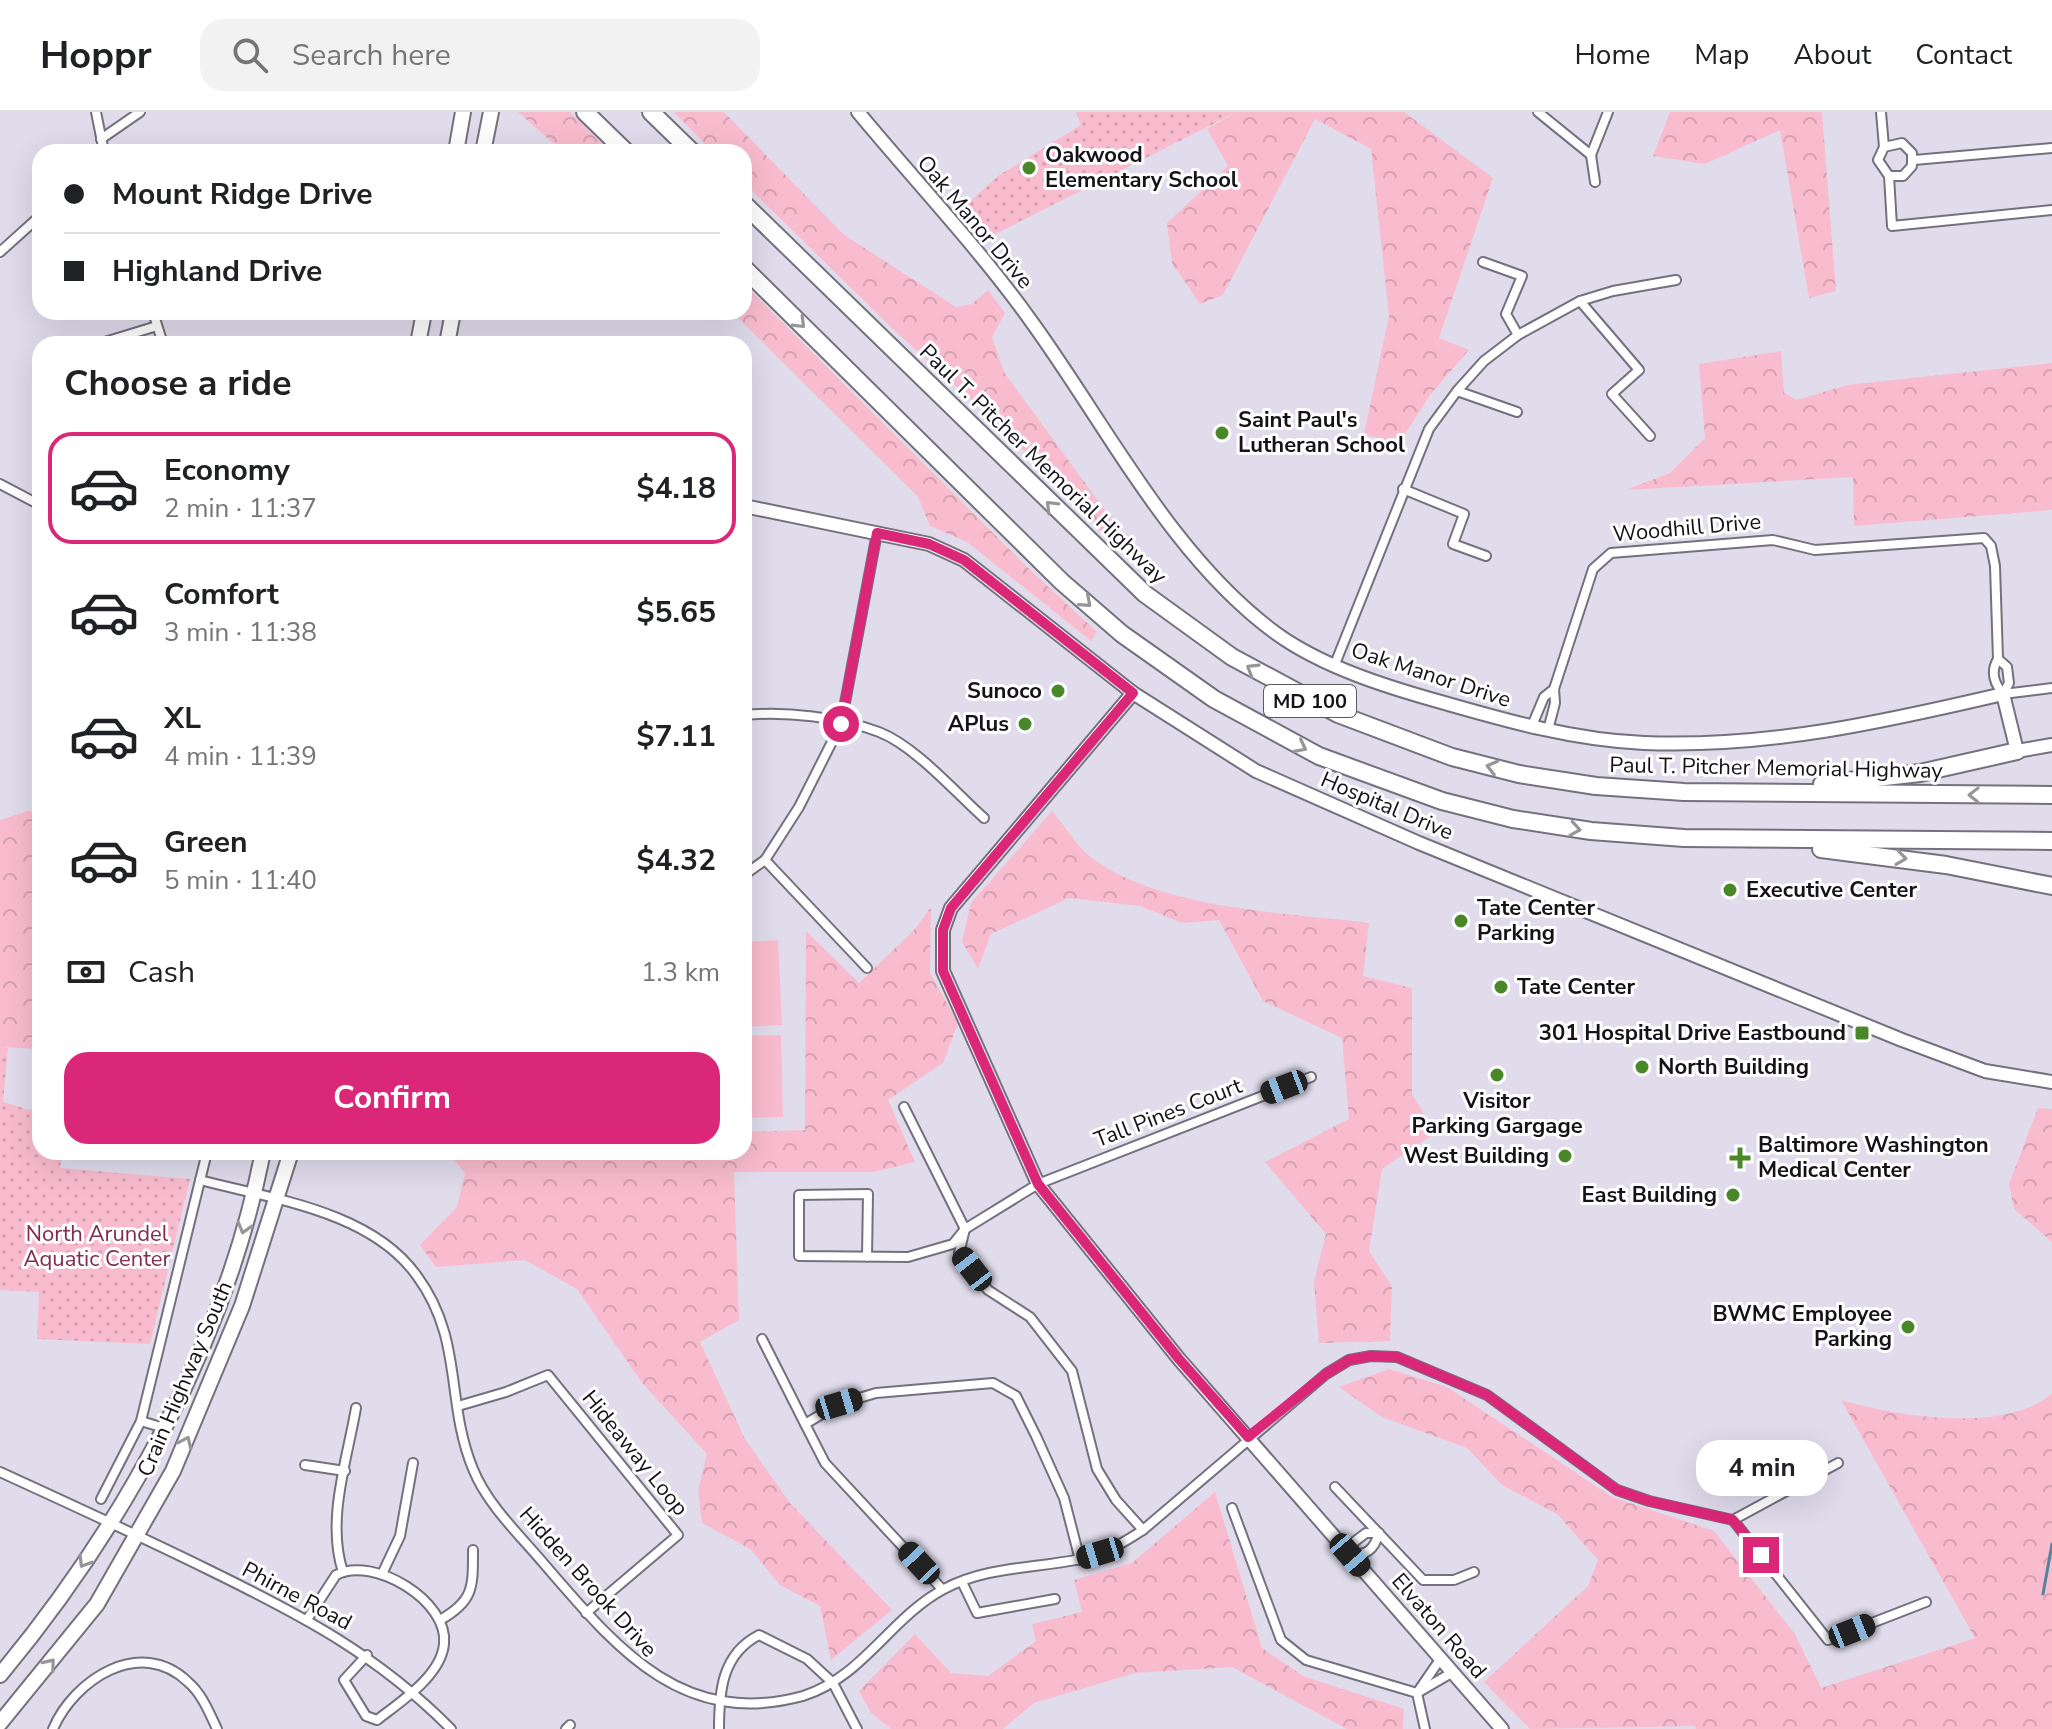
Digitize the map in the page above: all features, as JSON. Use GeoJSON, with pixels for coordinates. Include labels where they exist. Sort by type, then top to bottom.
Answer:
{"type":"FeatureCollection","features":[{"type":"Feature","properties":{"kind":"highway"},"geometry":{"type":"LineString","coordinates":[[585,112],[618,144]]}},
{"type":"Feature","properties":{"kind":"highway"},"geometry":{"type":"LineString","coordinates":[[651,112],[684,144]]}},
{"type":"Feature","properties":{"kind":"highway","name":"Paul T. Pitcher Memorial Highway"},"geometry":{"type":"LineString","coordinates":[[752,212],[1096,550],[1185,625],[1278,685],[1338,714],[1452,757],[1519,774],[1596,786],[1670,791],[2052,795]]}},
{"type":"Feature","properties":{"kind":"highway","name":"MD 100"},"geometry":{"type":"LineString","coordinates":[[752,276],[1062,582],[1142,650],[1214,699],[1319,756],[1442,801],[1513,819],[1591,831],[1684,838],[2052,841]]}},
{"type":"Feature","properties":{"kind":"highway"},"geometry":{"type":"LineString","coordinates":[[1519,774],[1640,785],[1825,784],[1920,773],[1989,754],[2017,751]]}},
{"type":"Feature","properties":{"kind":"highway"},"geometry":{"type":"LineString","coordinates":[[1684,838],[1853,852],[1946,865],[2052,886]]}},
{"type":"Feature","properties":{"kind":"main road"},"geometry":{"type":"LineString","coordinates":[[457,144],[463,112]]}},
{"type":"Feature","properties":{"kind":"main road"},"geometry":{"type":"LineString","coordinates":[[485,144],[491,112]]}},
{"type":"Feature","properties":{"kind":"main road","name":"Crain Highway South"},"geometry":{"type":"LineString","coordinates":[[0,1675],[56,1608],[164,1428],[234,1262],[261,1160]]}},
{"type":"Feature","properties":{"kind":"main road","name":"Crain Highway South"},"geometry":{"type":"LineString","coordinates":[[0,1723],[77,1631],[173,1471],[242,1306],[289,1160]]}},
{"type":"Feature","properties":{"kind":"street"},"geometry":{"type":"LineString","coordinates":[[96,112],[102,144]]}},
{"type":"Feature","properties":{"kind":"street"},"geometry":{"type":"LineString","coordinates":[[101,139],[140,112]]}},
{"type":"Feature","properties":{"kind":"street","name":"Oak Manor Drive"},"geometry":{"type":"LineString","coordinates":[[858,112],[1030,318],[1181,539],[1219,581],[1278,634],[1335,664],[1409,693],[1531,728],[1640,743],[1754,741],[1868,726],[2003,694],[2052,688]]}},
{"type":"Feature","properties":{"kind":"street"},"geometry":{"type":"LineString","coordinates":[[1538,112],[1591,155]]}},
{"type":"Feature","properties":{"kind":"street"},"geometry":{"type":"LineString","coordinates":[[1595,182],[1591,155],[1608,112]]}},
{"type":"Feature","properties":{"kind":"street"},"geometry":{"type":"LineString","coordinates":[[1881,112],[1884,147],[1878,160],[1889,176],[1892,226],[2052,210]]}},
{"type":"Feature","properties":{"kind":"street"},"geometry":{"type":"LineString","coordinates":[[1884,147],[1902,143],[1908,147],[1914,160]]}},
{"type":"Feature","properties":{"kind":"street"},"geometry":{"type":"LineString","coordinates":[[1914,160],[2052,148]]}},
{"type":"Feature","properties":{"kind":"street"},"geometry":{"type":"LineString","coordinates":[[1889,176],[1903,176],[1914,160]]}},
{"type":"Feature","properties":{"kind":"street"},"geometry":{"type":"LineString","coordinates":[[0,252],[32,223]]}},
{"type":"Feature","properties":{"kind":"street"},"geometry":{"type":"LineString","coordinates":[[1483,262],[1522,276],[1506,314],[1518,335]]}},
{"type":"Feature","properties":{"kind":"street"},"geometry":{"type":"LineString","coordinates":[[1335,664],[1429,429],[1457,391],[1484,361],[1518,335],[1580,301],[1613,291],[1676,280]]}},
{"type":"Feature","properties":{"kind":"street"},"geometry":{"type":"LineString","coordinates":[[1580,301],[1639,370],[1612,394],[1650,436]]}},
{"type":"Feature","properties":{"kind":"street"},"geometry":{"type":"LineString","coordinates":[[155,320],[160,336]]}},
{"type":"Feature","properties":{"kind":"street"},"geometry":{"type":"LineString","coordinates":[[124,336],[157,326]]}},
{"type":"Feature","properties":{"kind":"street"},"geometry":{"type":"LineString","coordinates":[[1457,391],[1517,412]]}},
{"type":"Feature","properties":{"kind":"street"},"geometry":{"type":"LineString","coordinates":[[0,484],[32,501]]}},
{"type":"Feature","properties":{"kind":"street"},"geometry":{"type":"LineString","coordinates":[[1403,489],[1464,514],[1453,544],[1486,556]]}},
{"type":"Feature","properties":{"kind":"street","name":"Hospital Drive"},"geometry":{"type":"LineString","coordinates":[[752,508],[929,544],[964,560],[1133,693],[1256,771],[1419,843],[1944,1055],[1985,1071],[2052,1082]]}},
{"type":"Feature","properties":{"kind":"street"},"geometry":{"type":"LineString","coordinates":[[752,869],[765,860],[799,807],[841,724],[877,533]]}},
{"type":"Feature","properties":{"kind":"street","name":"Woodhill Drive"},"geometry":{"type":"LineString","coordinates":[[1548,730],[1555,703],[1554,689],[1593,569],[1605,555],[1773,540],[1815,550],[1984,538],[1991,546],[1995,566],[1998,659],[1993,668],[1994,681],[2003,694],[2017,751]]}},
{"type":"Feature","properties":{"kind":"street","name":"Woodhill Drive"},"geometry":{"type":"LineString","coordinates":[[1998,659],[2007,667],[2009,683],[2003,694]]}},
{"type":"Feature","properties":{"kind":"street","name":"Woodhill Drive"},"geometry":{"type":"LineString","coordinates":[[1531,728],[1544,697],[1554,689]]}},
{"type":"Feature","properties":{"kind":"street","name":"Elvaton Road"},"geometry":{"type":"LineString","coordinates":[[1133,693],[951,908],[943,930],[943,971],[1038,1184],[1179,1359],[1502,1729]]}},
{"type":"Feature","properties":{"kind":"street"},"geometry":{"type":"LineString","coordinates":[[752,714],[769,712],[879,732],[905,748],[984,818]]}},
{"type":"Feature","properties":{"kind":"street"},"geometry":{"type":"LineString","coordinates":[[2017,751],[2052,745]]}},
{"type":"Feature","properties":{"kind":"street"},"geometry":{"type":"LineString","coordinates":[[765,860],[867,968]]}},
{"type":"Feature","properties":{"kind":"street","name":"Tall Pines Court"},"geometry":{"type":"LineString","coordinates":[[867,1257],[868,1194],[799,1195],[799,1256],[867,1257],[908,1257],[953,1244],[965,1229],[1038,1184],[1311,1077]]}},
{"type":"Feature","properties":{"kind":"street"},"geometry":{"type":"LineString","coordinates":[[904,1107],[965,1229],[959,1253],[988,1290],[1030,1317],[1072,1371],[1097,1469],[1116,1500],[1143,1530]]}},
{"type":"Feature","properties":{"kind":"street"},"geometry":{"type":"LineString","coordinates":[[101,1499],[141,1421],[205,1160]]}},
{"type":"Feature","properties":{"kind":"street","name":"Hidden Brook Drive"},"geometry":{"type":"LineString","coordinates":[[200,1180],[278,1201],[372,1234],[417,1274],[443,1319],[466,1451],[487,1496],[586,1613],[635,1664],[655,1679],[681,1692],[719,1704],[783,1702],[833,1683],[942,1589],[1002,1569],[1080,1560],[1123,1543],[1143,1530],[1248,1437],[1326,1374],[1349,1360],[1371,1356],[1397,1357],[1487,1395],[1617,1490],[1649,1501],[1733,1520]]}},
{"type":"Feature","properties":{"kind":"street"},"geometry":{"type":"LineString","coordinates":[[762,1339],[825,1463],[942,1589]]}},
{"type":"Feature","properties":{"kind":"street","name":"Hideaway Loop"},"geometry":{"type":"LineString","coordinates":[[458,1406],[548,1375],[678,1535],[586,1613]]}},
{"type":"Feature","properties":{"kind":"street"},"geometry":{"type":"LineString","coordinates":[[805,1424],[839,1404],[876,1393],[993,1383],[1016,1396],[1036,1436],[1064,1498],[1080,1560]]}},
{"type":"Feature","properties":{"kind":"street"},"geometry":{"type":"LineString","coordinates":[[343,1572],[335,1538],[356,1408]]}},
{"type":"Feature","properties":{"kind":"street"},"geometry":{"type":"LineString","coordinates":[[141,1421],[164,1428]]}},
{"type":"Feature","properties":{"kind":"street"},"geometry":{"type":"LineString","coordinates":[[383,1572],[400,1536],[413,1463]]}},
{"type":"Feature","properties":{"kind":"street"},"geometry":{"type":"LineString","coordinates":[[1838,1463],[1733,1520],[1828,1640],[1926,1602]]}},
{"type":"Feature","properties":{"kind":"street"},"geometry":{"type":"LineString","coordinates":[[305,1465],[345,1471]]}},
{"type":"Feature","properties":{"kind":"street","name":"Phirne Road"},"geometry":{"type":"LineString","coordinates":[[0,1472],[109,1521],[308,1618],[367,1655],[413,1691],[451,1729]]}},
{"type":"Feature","properties":{"kind":"street"},"geometry":{"type":"LineString","coordinates":[[1335,1487],[1423,1580],[1454,1580],[1474,1572]]}},
{"type":"Feature","properties":{"kind":"street"},"geometry":{"type":"LineString","coordinates":[[1232,1508],[1281,1640],[1291,1651],[1306,1660],[1417,1693],[1453,1672]]}},
{"type":"Feature","properties":{"kind":"street"},"geometry":{"type":"LineString","coordinates":[[1366,1533],[1379,1533],[1375,1546],[1364,1555],[1350,1555],[1354,1542],[1366,1533]]}},
{"type":"Feature","properties":{"kind":"street"},"geometry":{"type":"LineString","coordinates":[[440,1620],[459,1609],[468,1596],[473,1550]]}},
{"type":"Feature","properties":{"kind":"street"},"geometry":{"type":"LineString","coordinates":[[308,1618],[331,1582],[343,1572],[367,1569],[383,1572],[428,1604],[440,1620],[444,1644],[441,1655],[413,1691],[377,1720],[366,1716],[344,1680],[367,1655]]}},
{"type":"Feature","properties":{"kind":"street"},"geometry":{"type":"LineString","coordinates":[[962,1582],[977,1613],[1055,1599]]}},
{"type":"Feature","properties":{"kind":"street"},"geometry":{"type":"LineString","coordinates":[[719,1729],[719,1704],[729,1662],[745,1642],[759,1635],[807,1659],[833,1683],[857,1729]]}},
{"type":"Feature","properties":{"kind":"street"},"geometry":{"type":"LineString","coordinates":[[1425,1729],[1417,1693],[1441,1658]]}},
{"type":"Feature","properties":{"kind":"street"},"geometry":{"type":"LineString","coordinates":[[53,1729],[79,1690],[110,1668],[127,1664],[162,1667],[188,1681],[217,1729]]}},
{"type":"Feature","properties":{"kind":"green space"},"geometry":{"type":"Polygon","coordinates":[[[518,112],[570,112],[602,144],[554,144],[518,112]]]}},
{"type":"Feature","properties":{"kind":"green space"},"geometry":{"type":"Polygon","coordinates":[[[674,112],[724,112],[843,234],[956,307],[972,304],[988,290],[1005,313],[992,337],[1004,372],[1115,524],[1105,535],[999,425],[894,330],[752,191],[752,144],[705,144],[674,112]]]}},
{"type":"Feature","properties":{"kind":"green space"},"geometry":{"type":"Polygon","coordinates":[[[1076,112],[1237,112],[989,237],[964,207],[998,176],[1081,125],[1076,112]]]}},
{"type":"Feature","properties":{"kind":"green space"},"geometry":{"type":"Polygon","coordinates":[[[1237,112],[1404,112],[1493,178],[1439,338],[1469,350],[1430,395],[1398,445],[1364,434],[1389,316],[1371,149],[1315,119],[1223,295],[1200,304],[1172,263],[1167,223],[1228,166],[1207,129],[1237,112]]]}},
{"type":"Feature","properties":{"kind":"green space"},"geometry":{"type":"Polygon","coordinates":[[[1670,112],[1822,112],[1836,291],[1809,298],[1780,130],[1705,164],[1653,156],[1670,112]]]}},
{"type":"Feature","properties":{"kind":"green space"},"geometry":{"type":"Polygon","coordinates":[[[752,292],[1024,564],[1097,632],[1091,641],[967,542],[930,526],[918,497],[740,320],[752,320],[752,292]]]}},
{"type":"Feature","properties":{"kind":"green space"},"geometry":{"type":"Polygon","coordinates":[[[1781,351],[1784,393],[1797,400],[1847,385],[2052,363],[2052,510],[1854,526],[1853,477],[1626,490],[1670,473],[1705,438],[1699,364],[1781,351]]]}},
{"type":"Feature","properties":{"kind":"green space"},"geometry":{"type":"Polygon","coordinates":[[[31,810],[32,1049],[0,1047],[0,820],[31,810]]]}},
{"type":"Feature","properties":{"kind":"green space"},"geometry":{"type":"Polygon","coordinates":[[[1052,811],[1092,858],[1120,875],[1152,888],[1225,906],[1369,923],[1363,976],[1412,988],[1412,1094],[1435,1133],[1382,1169],[1369,1251],[1392,1286],[1390,1341],[1319,1343],[1314,1281],[1326,1234],[1265,1162],[1349,1119],[1342,1038],[1263,1001],[1219,920],[1182,923],[1140,906],[1069,898],[991,934],[978,969],[962,942],[971,903],[1052,811]]]}},
{"type":"Feature","properties":{"kind":"green space"},"geometry":{"type":"Polygon","coordinates":[[[931,907],[930,973],[958,1023],[943,1063],[888,1100],[915,1162],[873,1172],[734,1172],[739,1320],[700,1342],[745,1439],[790,1503],[892,1610],[831,1660],[820,1606],[780,1585],[750,1549],[702,1523],[698,1490],[707,1454],[643,1384],[577,1289],[525,1260],[436,1267],[420,1245],[457,1207],[465,1173],[454,1160],[752,1160],[752,1132],[805,1130],[806,931],[859,983],[915,929],[931,907]]]}},
{"type":"Feature","properties":{"kind":"green space"},"geometry":{"type":"Polygon","coordinates":[[[778,940],[782,1025],[752,1027],[752,942],[778,940]]]}},
{"type":"Feature","properties":{"kind":"green space"},"geometry":{"type":"Polygon","coordinates":[[[781,1035],[783,1117],[752,1118],[752,1036],[781,1035]]]}},
{"type":"Feature","properties":{"kind":"green space","name":"North Arundel Aquatic Center"},"geometry":{"type":"Polygon","coordinates":[[[0,1046],[8,1048],[3,1102],[32,1111],[32,1160],[62,1160],[60,1168],[190,1179],[150,1344],[37,1339],[39,1292],[0,1290],[0,1046]]]}},
{"type":"Feature","properties":{"kind":"green space"},"geometry":{"type":"Polygon","coordinates":[[[2038,1108],[2052,1109],[2052,1242],[2014,1209],[2009,1184],[2038,1108]]]}},
{"type":"Feature","properties":{"kind":"green space"},"geometry":{"type":"Polygon","coordinates":[[[1389,1369],[1447,1387],[1612,1497],[1714,1531],[1795,1634],[1821,1688],[1975,1638],[1841,1400],[1920,1416],[1980,1418],[2032,1406],[2052,1393],[2052,1729],[1696,1729],[1695,1726],[1530,1729],[1484,1682],[1588,1586],[1598,1560],[1557,1514],[1502,1485],[1467,1448],[1382,1417],[1339,1387],[1389,1369]]]}},
{"type":"Feature","properties":{"kind":"green space"},"geometry":{"type":"Polygon","coordinates":[[[1215,1492],[1262,1648],[1303,1676],[1404,1709],[1403,1729],[1347,1729],[1232,1667],[1135,1673],[1034,1703],[1003,1729],[891,1729],[871,1713],[859,1691],[915,1634],[951,1673],[988,1676],[1036,1641],[1032,1624],[1082,1612],[1074,1580],[1132,1563],[1215,1492]]]}},
{"type":"Feature","properties":{"kind":"waterway"},"geometry":{"type":"LineString","coordinates":[[2043,1594],[2052,1544]]}},
{"type":"Feature","properties":{"kind":"place","name":"Oakwood Elementary School"},"geometry":{"type":"Point","coordinates":[1029,168]}},
{"type":"Feature","properties":{"kind":"place","name":"Saint Paul's Lutheran School"},"geometry":{"type":"Point","coordinates":[1222,433]}},
{"type":"Feature","properties":{"kind":"place","name":"Sunoco"},"geometry":{"type":"Point","coordinates":[1058,691]}},
{"type":"Feature","properties":{"kind":"place","name":"APlus"},"geometry":{"type":"Point","coordinates":[1025,724]}},
{"type":"Feature","properties":{"kind":"place","name":"Executive Center"},"geometry":{"type":"Point","coordinates":[1730,890]}},
{"type":"Feature","properties":{"kind":"place","name":"Tate Center Parking"},"geometry":{"type":"Point","coordinates":[1461,921]}},
{"type":"Feature","properties":{"kind":"place","name":"Tate Center"},"geometry":{"type":"Point","coordinates":[1501,987]}},
{"type":"Feature","properties":{"kind":"place","name":"301 Hospital Drive Eastbound"},"geometry":{"type":"Point","coordinates":[1862,1033]}},
{"type":"Feature","properties":{"kind":"place","name":"North Building"},"geometry":{"type":"Point","coordinates":[1642,1067]}},
{"type":"Feature","properties":{"kind":"place","name":"Visitor Parking Gargage"},"geometry":{"type":"Point","coordinates":[1497,1075]}},
{"type":"Feature","properties":{"kind":"place","name":"West Building"},"geometry":{"type":"Point","coordinates":[1565,1156]}},
{"type":"Feature","properties":{"kind":"place","name":"Baltimore Washington Medical Center"},"geometry":{"type":"Point","coordinates":[1740,1158]}},
{"type":"Feature","properties":{"kind":"place","name":"East Building"},"geometry":{"type":"Point","coordinates":[1733,1195]}},
{"type":"Feature","properties":{"kind":"place","name":"BWMC Employee Parking"},"geometry":{"type":"Point","coordinates":[1908,1327]}},
{"type":"Feature","properties":{"kind":"route"},"geometry":{"type":"LineString","coordinates":[[841,724],[877,533],[929,544],[964,560],[1133,693],[951,908],[943,930],[943,971],[1038,1184],[1179,1359],[1248,1437],[1326,1374],[1349,1360],[1371,1356],[1397,1357],[1487,1395],[1617,1490],[1649,1501],[1733,1520],[1761,1555]]}}]}
